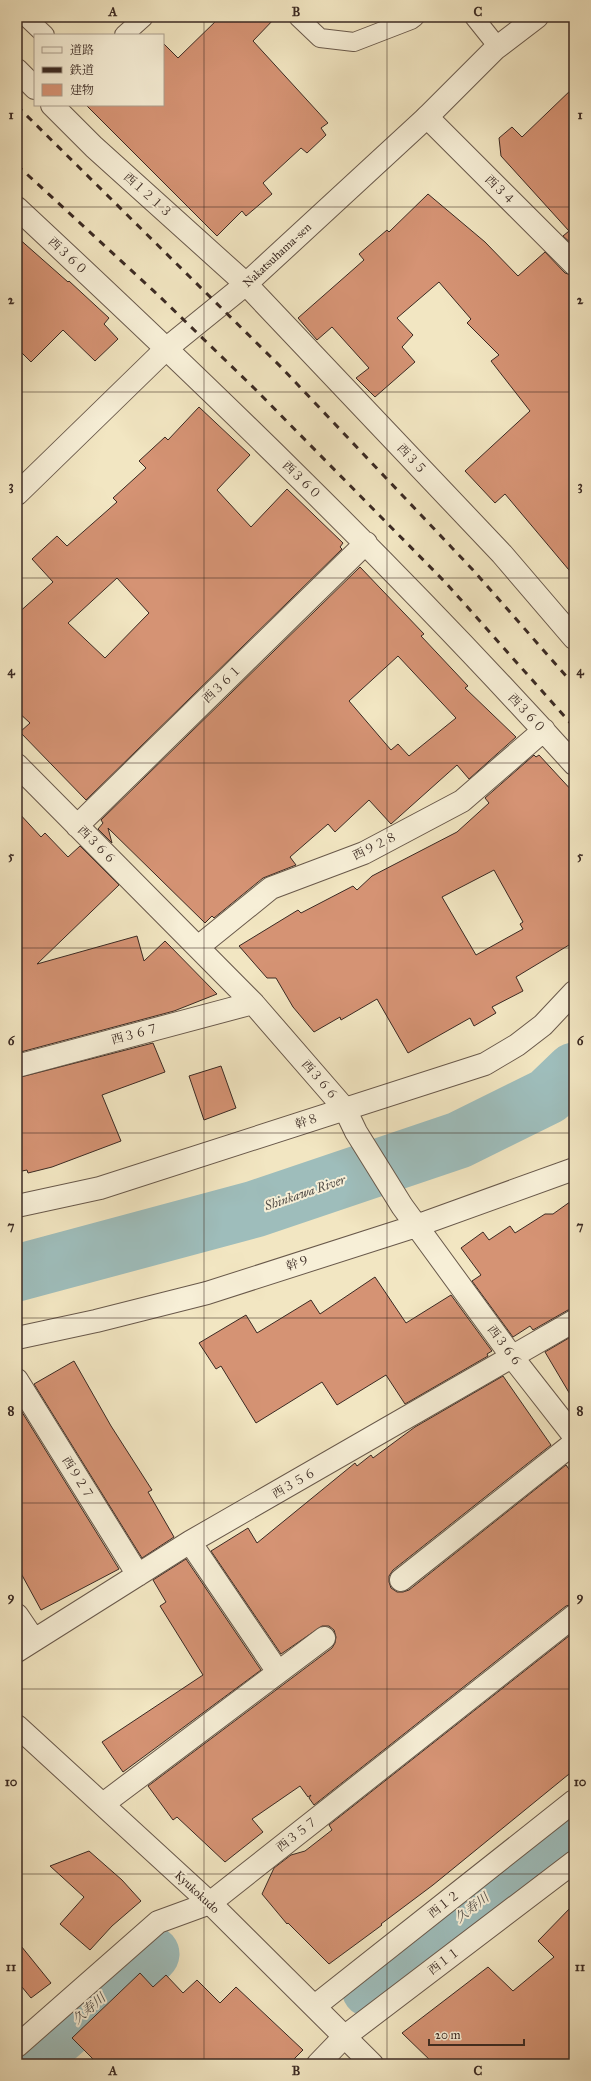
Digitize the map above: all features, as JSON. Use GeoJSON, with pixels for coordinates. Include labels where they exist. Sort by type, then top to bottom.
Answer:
{"type":"FeatureCollection","features":[{"type":"Feature","properties":{"kind":"street","name":"Nakatsuhama-sen"},"geometry":{"type":"LineString","coordinates":[[17,494],[167,348],[246,284],[427,116],[498,47],[537,17]]}},
{"type":"Feature","properties":{"kind":"street"},"geometry":{"type":"LineString","coordinates":[[17,70],[34,87]]}},
{"type":"Feature","properties":{"kind":"street","name":"西１２１３"},"geometry":{"type":"LineString","coordinates":[[53,106],[94,147],[246,284]]}},
{"type":"Feature","properties":{"kind":"street","name":"西３４"},"geometry":{"type":"LineString","coordinates":[[427,116],[574,264]]}},
{"type":"Feature","properties":{"kind":"street","name":"西３６０"},"geometry":{"type":"LineString","coordinates":[[17,208],[167,348],[366,543],[544,730],[574,764]]}},
{"type":"Feature","properties":{"kind":"street","name":"西３５"},"geometry":{"type":"LineString","coordinates":[[246,284],[502,554],[574,638]]}},
{"type":"Feature","properties":{"kind":"street","name":"西３６１"},"geometry":{"type":"LineString","coordinates":[[78,826],[366,543]]}},
{"type":"Feature","properties":{"kind":"street","name":"西９２８"},"geometry":{"type":"LineString","coordinates":[[198,947],[271,888],[364,853],[462,801],[544,730]]}},
{"type":"Feature","properties":{"kind":"street","name":"西３６６"},"geometry":{"type":"LineString","coordinates":[[17,765],[253,1003],[345,1109],[364,1144],[416,1226],[513,1358],[574,1436]]}},
{"type":"Feature","properties":{"kind":"street","name":"幹８"},"geometry":{"type":"LineString","coordinates":[[17,1206],[100,1188],[485,1064],[517,1046],[543,1025],[574,992]]}},
{"type":"Feature","properties":{"kind":"street","name":"西３６７"},"geometry":{"type":"LineString","coordinates":[[17,1066],[253,1003]]}},
{"type":"Feature","properties":{"kind":"street","name":"幹９"},"geometry":{"type":"LineString","coordinates":[[17,1338],[96,1321],[207,1293],[416,1226],[574,1169]]}},
{"type":"Feature","properties":{"kind":"street","name":"西３５６"},"geometry":{"type":"LineString","coordinates":[[26,1645],[190,1542],[513,1358],[574,1321]]}},
{"type":"Feature","properties":{"kind":"street","name":"西９２７"},"geometry":{"type":"LineString","coordinates":[[17,1380],[138,1575]]}},
{"type":"Feature","properties":{"kind":"street"},"geometry":{"type":"LineString","coordinates":[[401,1580],[574,1443]]}},
{"type":"Feature","properties":{"kind":"street"},"geometry":{"type":"LineString","coordinates":[[190,1542],[278,1672]]}},
{"type":"Feature","properties":{"kind":"street"},"geometry":{"type":"LineString","coordinates":[[17,1615],[26,1645]]}},
{"type":"Feature","properties":{"kind":"street","name":"西３５７"},"geometry":{"type":"LineString","coordinates":[[17,2046],[158,1922],[210,1903],[574,1616]]}},
{"type":"Feature","properties":{"kind":"street"},"geometry":{"type":"LineString","coordinates":[[103,1804],[324,1638]]}},
{"type":"Feature","properties":{"kind":"street","name":"Kyukokudo"},"geometry":{"type":"LineString","coordinates":[[17,1726],[210,1903],[372,2064]]}},
{"type":"Feature","properties":{"kind":"street","name":"西１２"},"geometry":{"type":"LineString","coordinates":[[315,2006],[574,1801]]}},
{"type":"Feature","properties":{"kind":"street","name":"西１１"},"geometry":{"type":"LineString","coordinates":[[318,2064],[344,2037],[574,1862]]}},
{"type":"Feature","properties":{"kind":"lane"},"geometry":{"type":"LineString","coordinates":[[26,17],[44,34]]}},
{"type":"Feature","properties":{"kind":"lane"},"geometry":{"type":"LineString","coordinates":[[125,34],[144,17]]}},
{"type":"Feature","properties":{"kind":"lane"},"geometry":{"type":"LineString","coordinates":[[298,17],[320,38],[354,42],[411,20],[414,17]]}},
{"type":"Feature","properties":{"kind":"lane"},"geometry":{"type":"LineString","coordinates":[[474,17],[498,47]]}},
{"type":"Feature","properties":{"kind":"building"},"geometry":{"type":"Polygon","coordinates":[[[220,17],[276,17],[253,41],[328,123],[321,128],[326,135],[307,153],[301,148],[263,183],[272,194],[246,216],[242,211],[217,236],[87,106],[164,106],[164,44],[178,58],[220,17]]]}},
{"type":"Feature","properties":{"kind":"building"},"geometry":{"type":"Polygon","coordinates":[[[574,87],[574,246],[563,236],[569,231],[501,156],[499,138],[512,127],[522,137],[574,87]]]}},
{"type":"Feature","properties":{"kind":"building"},"geometry":{"type":"Polygon","coordinates":[[[428,194],[485,242],[518,276],[545,252],[565,273],[574,276],[574,576],[505,494],[495,503],[465,471],[530,411],[491,361],[499,355],[467,323],[471,319],[439,282],[397,318],[413,335],[402,347],[415,362],[375,397],[356,378],[369,368],[332,327],[317,340],[298,318],[364,260],[359,254],[387,230],[389,232],[428,194]]]}},
{"type":"Feature","properties":{"kind":"building"},"geometry":{"type":"Polygon","coordinates":[[[17,237],[68,282],[69,281],[109,318],[104,324],[118,339],[95,361],[63,330],[31,362],[17,348],[17,237]]]}},
{"type":"Feature","properties":{"kind":"building"},"geometry":{"type":"Polygon","coordinates":[[[199,407],[250,455],[217,490],[251,527],[287,489],[343,543],[340,547],[342,549],[86,800],[20,732],[30,723],[17,711],[17,614],[53,582],[32,559],[57,536],[67,546],[117,502],[113,498],[146,468],[139,461],[165,437],[168,440],[199,407]],[[117,578],[68,623],[105,658],[149,613],[117,578]]]}},
{"type":"Feature","properties":{"kind":"building"},"geometry":{"type":"Polygon","coordinates":[[[360,567],[424,634],[421,636],[468,686],[465,688],[516,737],[469,779],[457,765],[391,824],[369,800],[335,832],[328,824],[290,857],[296,865],[263,878],[214,918],[212,916],[205,923],[108,828],[112,843],[98,829],[103,823],[101,820],[360,567]],[[398,656],[349,701],[391,750],[398,744],[409,756],[456,718],[398,656]]]}},
{"type":"Feature","properties":{"kind":"building"},"geometry":{"type":"Polygon","coordinates":[[[534,755],[536,757],[539,755],[574,793],[574,942],[516,977],[523,991],[492,1007],[496,1013],[474,1026],[470,1018],[408,1053],[377,999],[341,1020],[340,1017],[314,1032],[293,1007],[276,978],[267,978],[239,946],[298,910],[301,913],[353,886],[357,890],[372,876],[457,832],[489,803],[485,798],[534,755]],[[494,870],[442,897],[476,955],[523,929],[520,924],[523,922],[494,870]]]}},
{"type":"Feature","properties":{"kind":"building"},"geometry":{"type":"Polygon","coordinates":[[[17,811],[41,837],[45,833],[68,857],[80,846],[119,885],[37,964],[137,936],[144,961],[165,941],[217,994],[174,1011],[17,1053],[17,811]]]}},
{"type":"Feature","properties":{"kind":"building"},"geometry":{"type":"Polygon","coordinates":[[[153,1043],[165,1072],[102,1095],[121,1141],[52,1167],[28,1173],[27,1170],[17,1172],[17,1078],[153,1043]]]}},
{"type":"Feature","properties":{"kind":"building"},"geometry":{"type":"Polygon","coordinates":[[[221,1066],[236,1108],[204,1120],[189,1076],[221,1066]]]}},
{"type":"Feature","properties":{"kind":"building"},"geometry":{"type":"Polygon","coordinates":[[[574,1199],[574,1309],[568,1310],[533,1330],[530,1326],[513,1337],[472,1281],[481,1275],[461,1248],[483,1232],[489,1240],[510,1226],[515,1233],[545,1214],[553,1214],[574,1199]]]}},
{"type":"Feature","properties":{"kind":"building"},"geometry":{"type":"Polygon","coordinates":[[[375,1277],[406,1323],[451,1295],[492,1351],[487,1354],[488,1356],[405,1404],[386,1375],[337,1405],[322,1382],[256,1423],[221,1366],[216,1369],[199,1343],[246,1315],[257,1333],[311,1300],[320,1314],[375,1277]]]}},
{"type":"Feature","properties":{"kind":"building"},"geometry":{"type":"Polygon","coordinates":[[[574,1335],[574,1401],[545,1352],[574,1335]]]}},
{"type":"Feature","properties":{"kind":"building"},"geometry":{"type":"Polygon","coordinates":[[[74,1361],[111,1426],[152,1490],[148,1492],[174,1537],[142,1558],[34,1384],[74,1361]]]}},
{"type":"Feature","properties":{"kind":"building"},"geometry":{"type":"Polygon","coordinates":[[[503,1376],[551,1445],[393,1570],[389,1576],[389,1582],[391,1588],[397,1592],[409,1590],[566,1465],[574,1476],[574,1604],[566,1606],[314,1805],[309,1798],[311,1795],[308,1797],[300,1786],[252,1819],[263,1832],[225,1862],[177,1817],[173,1820],[148,1786],[332,1648],[336,1637],[334,1630],[329,1626],[322,1626],[281,1654],[211,1551],[248,1528],[257,1543],[355,1463],[357,1466],[371,1455],[373,1458],[415,1427],[503,1376]]]}},
{"type":"Feature","properties":{"kind":"building"},"geometry":{"type":"Polygon","coordinates":[[[17,1404],[119,1569],[41,1610],[17,1566],[17,1404]]]}},
{"type":"Feature","properties":{"kind":"building"},"geometry":{"type":"Polygon","coordinates":[[[186,1559],[261,1670],[123,1772],[102,1742],[203,1675],[160,1606],[166,1602],[153,1580],[186,1559]]]}},
{"type":"Feature","properties":{"kind":"building"},"geometry":{"type":"Polygon","coordinates":[[[574,1632],[574,1770],[433,1885],[329,1964],[288,1923],[287,1924],[262,1894],[274,1868],[291,1855],[305,1851],[332,1830],[329,1825],[574,1632]]]}},
{"type":"Feature","properties":{"kind":"building"},"geometry":{"type":"Polygon","coordinates":[[[89,1851],[122,1880],[141,1901],[112,1926],[90,1950],[60,1924],[84,1897],[50,1866],[89,1851]]]}},
{"type":"Feature","properties":{"kind":"building"},"geometry":{"type":"Polygon","coordinates":[[[574,1904],[574,2064],[434,2064],[402,2033],[488,1967],[513,1991],[554,1957],[538,1941],[574,1904]]]}},
{"type":"Feature","properties":{"kind":"building"},"geometry":{"type":"Polygon","coordinates":[[[17,1941],[51,1983],[31,1998],[17,1981],[17,1941]]]}},
{"type":"Feature","properties":{"kind":"building"},"geometry":{"type":"Polygon","coordinates":[[[140,1973],[153,1987],[166,1975],[183,1993],[197,1980],[220,2003],[236,1987],[303,2050],[289,2064],[98,2064],[72,2038],[140,1973]]]}},
{"type":"Feature","properties":{"kind":"waterway","name":"Shinkawa River"},"geometry":{"type":"LineString","coordinates":[[17,1273],[255,1209],[459,1140],[548,1096],[574,1071]]}},
{"type":"Feature","properties":{"kind":"waterway","name":"久寿川"},"geometry":{"type":"LineString","coordinates":[[370,1989],[574,1828]]}},
{"type":"Feature","properties":{"kind":"waterway","name":"久寿川"},"geometry":{"type":"LineString","coordinates":[[26,2064],[151,1954]]}},
{"type":"Feature","properties":{"kind":"railway"},"geometry":{"type":"LineString","coordinates":[[17,106],[281,367],[473,570],[574,685]]}},
{"type":"Feature","properties":{"kind":"railway"},"geometry":{"type":"LineString","coordinates":[[17,165],[157,294],[255,389],[446,583],[574,727]]}}]}
